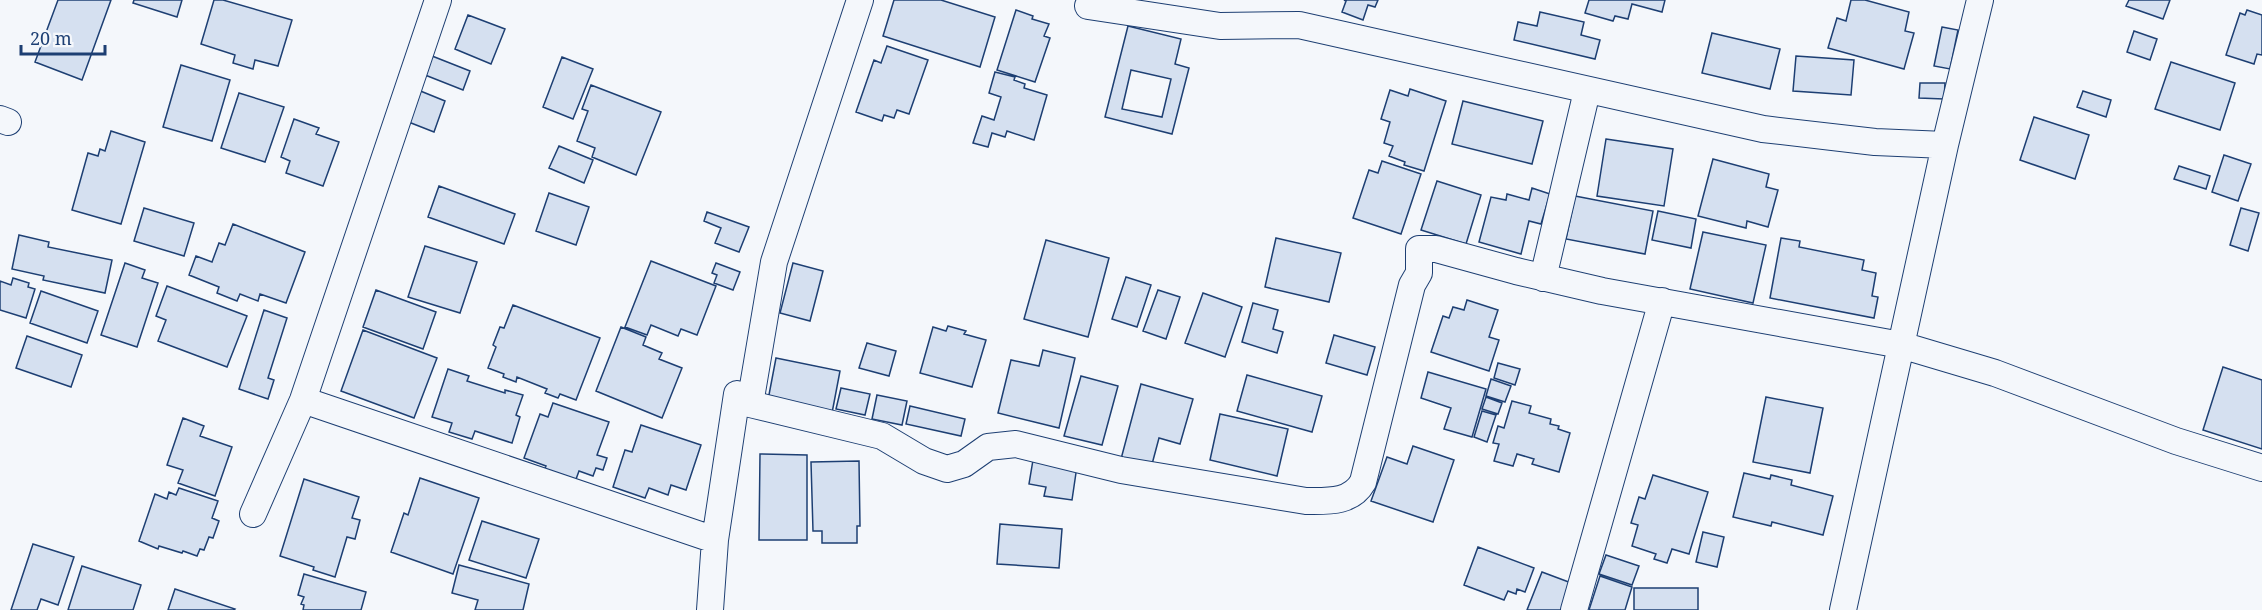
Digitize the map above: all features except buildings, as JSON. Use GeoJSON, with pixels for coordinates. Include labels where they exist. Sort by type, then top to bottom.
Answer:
{"type":"FeatureCollection","features":[{"type":"Feature","properties":{"kind":"street"},"geometry":{"type":"LineString","coordinates":[[253,514],[303,400],[438,0]]}},
{"type":"Feature","properties":{"kind":"street"},"geometry":{"type":"LineString","coordinates":[[750,404],[774,262],[860,0]]}},
{"type":"Feature","properties":{"kind":"street"},"geometry":{"type":"LineString","coordinates":[[1843,610],[1945,145],[1980,0]]}},
{"type":"Feature","properties":{"kind":"street"},"geometry":{"type":"LineString","coordinates":[[1088,6],[1220,26],[1299,25],[1763,129],[1875,142],[1945,145]]}},
{"type":"Feature","properties":{"kind":"street"},"geometry":{"type":"LineString","coordinates":[[1543,278],[1587,91]]}},
{"type":"Feature","properties":{"kind":"street"},"geometry":{"type":"LineString","coordinates":[[710,610],[715,540],[736,394],[750,404],[882,436],[924,461],[947,469],[964,464],[988,447],[1016,444],[1121,471],[1306,501],[1332,501],[1357,492],[1363,482],[1412,285],[1419,273],[1419,249],[1436,249],[1543,278],[1901,345],[1995,374],[2176,441],[2262,468]]}},
{"type":"Feature","properties":{"kind":"street"},"geometry":{"type":"LineString","coordinates":[[1574,610],[1662,301]]}},
{"type":"Feature","properties":{"kind":"street"},"geometry":{"type":"LineString","coordinates":[[303,400],[715,540]]}}]}
